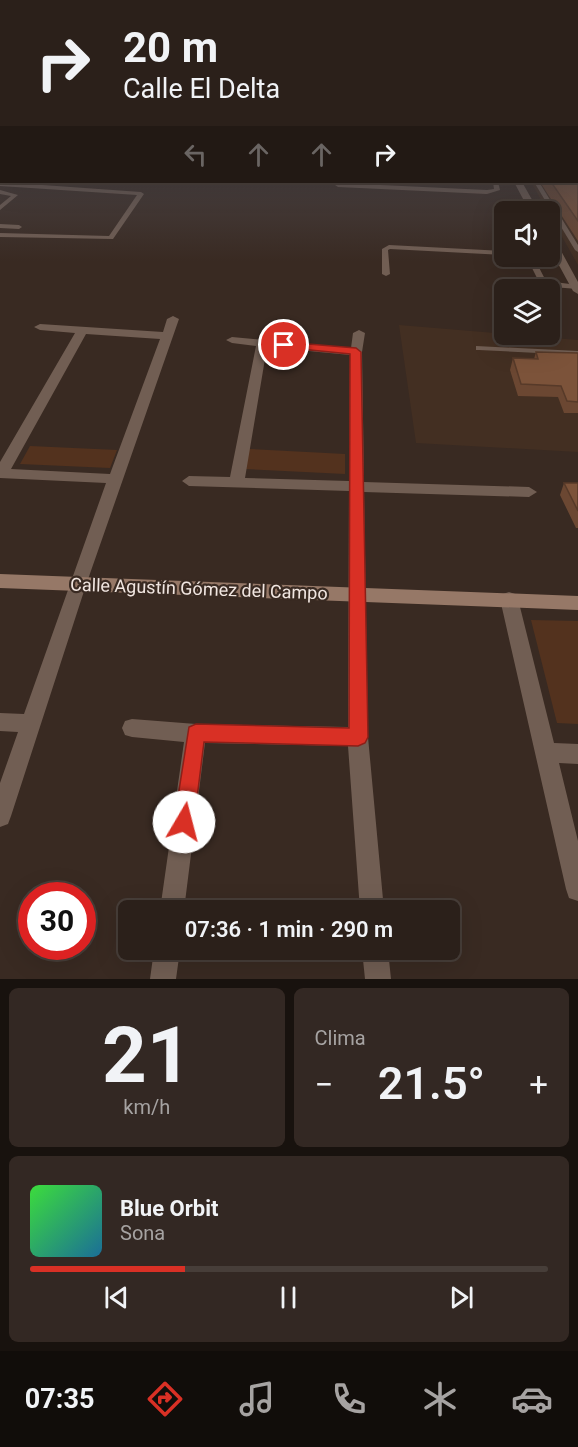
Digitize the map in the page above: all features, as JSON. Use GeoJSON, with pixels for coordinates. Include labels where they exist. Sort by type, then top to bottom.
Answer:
{"type":"FeatureCollection","features":[{"type":"Feature","properties":{"kind":"street"},"geometry":{"type":"LineString","coordinates":[[519,183],[528,201]]}},
{"type":"Feature","properties":{"kind":"street"},"geometry":{"type":"LineString","coordinates":[[560,264],[577,289]]}},
{"type":"Feature","properties":{"kind":"street"},"geometry":{"type":"LineString","coordinates":[[0,816],[77,585],[173,319]]}},
{"type":"Feature","properties":{"kind":"street"},"geometry":{"type":"LineString","coordinates":[[40,327],[167,336]]}},
{"type":"Feature","properties":{"kind":"street"},"geometry":{"type":"LineString","coordinates":[[82,330],[0,473],[115,479]]}},
{"type":"Feature","properties":{"kind":"street"},"geometry":{"type":"LineString","coordinates":[[359,333],[356,352],[358,737],[371,900]]}},
{"type":"Feature","properties":{"kind":"street"},"geometry":{"type":"LineString","coordinates":[[232,340],[356,352]]}},
{"type":"Feature","properties":{"kind":"street"},"geometry":{"type":"LineString","coordinates":[[237,482],[262,343]]}},
{"type":"Feature","properties":{"kind":"street"},"geometry":{"type":"LineString","coordinates":[[189,481],[529,492]]}},
{"type":"Feature","properties":{"kind":"street","name":"Calle Agustín Gómez del Campo"},"geometry":{"type":"LineString","coordinates":[[0,581],[578,603]]}},
{"type":"Feature","properties":{"kind":"street"},"geometry":{"type":"LineString","coordinates":[[509,599],[578,889]]}},
{"type":"Feature","properties":{"kind":"street"},"geometry":{"type":"LineString","coordinates":[[0,722],[31,724]]}},
{"type":"Feature","properties":{"kind":"street"},"geometry":{"type":"LineString","coordinates":[[132,728],[196,733],[358,737]]}},
{"type":"Feature","properties":{"kind":"street"},"geometry":{"type":"LineString","coordinates":[[173,900],[196,733]]}},
{"type":"Feature","properties":{"kind":"street"},"geometry":{"type":"LineString","coordinates":[[547,753],[578,754]]}},
{"type":"Feature","properties":{"kind":"street"},"geometry":{"type":"LineString","coordinates":[[163,979],[166,960]]}},
{"type":"Feature","properties":{"kind":"street"},"geometry":{"type":"LineString","coordinates":[[376,960],[378,979]]}},
{"type":"Feature","properties":{"kind":"lane"},"geometry":{"type":"LineString","coordinates":[[338,185],[487,192],[497,189],[496,183]]}},
{"type":"Feature","properties":{"kind":"lane"},"geometry":{"type":"LineString","coordinates":[[537,183],[578,250]]}},
{"type":"Feature","properties":{"kind":"lane"},"geometry":{"type":"LineString","coordinates":[[0,184],[141,194],[111,238],[0,235]]}},
{"type":"Feature","properties":{"kind":"lane"},"geometry":{"type":"LineString","coordinates":[[0,192],[15,195],[0,208]]}},
{"type":"Feature","properties":{"kind":"lane"},"geometry":{"type":"LineString","coordinates":[[0,226],[19,227]]}},
{"type":"Feature","properties":{"kind":"lane"},"geometry":{"type":"LineString","coordinates":[[386,274],[386,249],[389,247],[494,252]]}},
{"type":"Feature","properties":{"kind":"lane"},"geometry":{"type":"LineString","coordinates":[[535,267],[543,282],[577,289]]}},
{"type":"Feature","properties":{"kind":"lane"},"geometry":{"type":"LineString","coordinates":[[479,348],[578,353]]}},
{"type":"Feature","properties":{"kind":"shaded area"},"geometry":{"type":"Polygon","coordinates":[[[532,183],[578,183],[578,265],[560,233],[560,201],[542,201],[532,183]]]}},
{"type":"Feature","properties":{"kind":"shaded area"},"geometry":{"type":"Polygon","coordinates":[[[399,325],[494,333],[494,345],[560,345],[560,338],[578,340],[578,452],[416,443],[399,325]]]}},
{"type":"Feature","properties":{"kind":"shaded area"},"geometry":{"type":"Polygon","coordinates":[[[30,446],[117,450],[110,468],[20,464],[30,446]]]}},
{"type":"Feature","properties":{"kind":"shaded area"},"geometry":{"type":"Polygon","coordinates":[[[249,449],[345,454],[345,474],[245,469],[249,449]]]}},
{"type":"Feature","properties":{"kind":"shaded area"},"geometry":{"type":"Polygon","coordinates":[[[531,620],[578,621],[578,724],[557,723],[531,620]]]}},
{"type":"Feature","properties":{"kind":"building"},"geometry":{"type":"Polygon","coordinates":[[[552,183],[578,183],[578,221],[552,183]]]}},
{"type":"Feature","properties":{"kind":"building"},"geometry":{"type":"Polygon","coordinates":[[[536,352],[578,353],[578,402],[567,401],[561,386],[521,384],[513,358],[538,359],[536,352]]]}},
{"type":"Feature","properties":{"kind":"building"},"geometry":{"type":"Polygon","coordinates":[[[564,483],[578,483],[578,511],[564,483]]]}},
{"type":"Feature","properties":{"kind":"route"},"geometry":{"type":"LineString","coordinates":[[184,822],[196,733],[358,737],[356,352],[284,345]]}}]}
